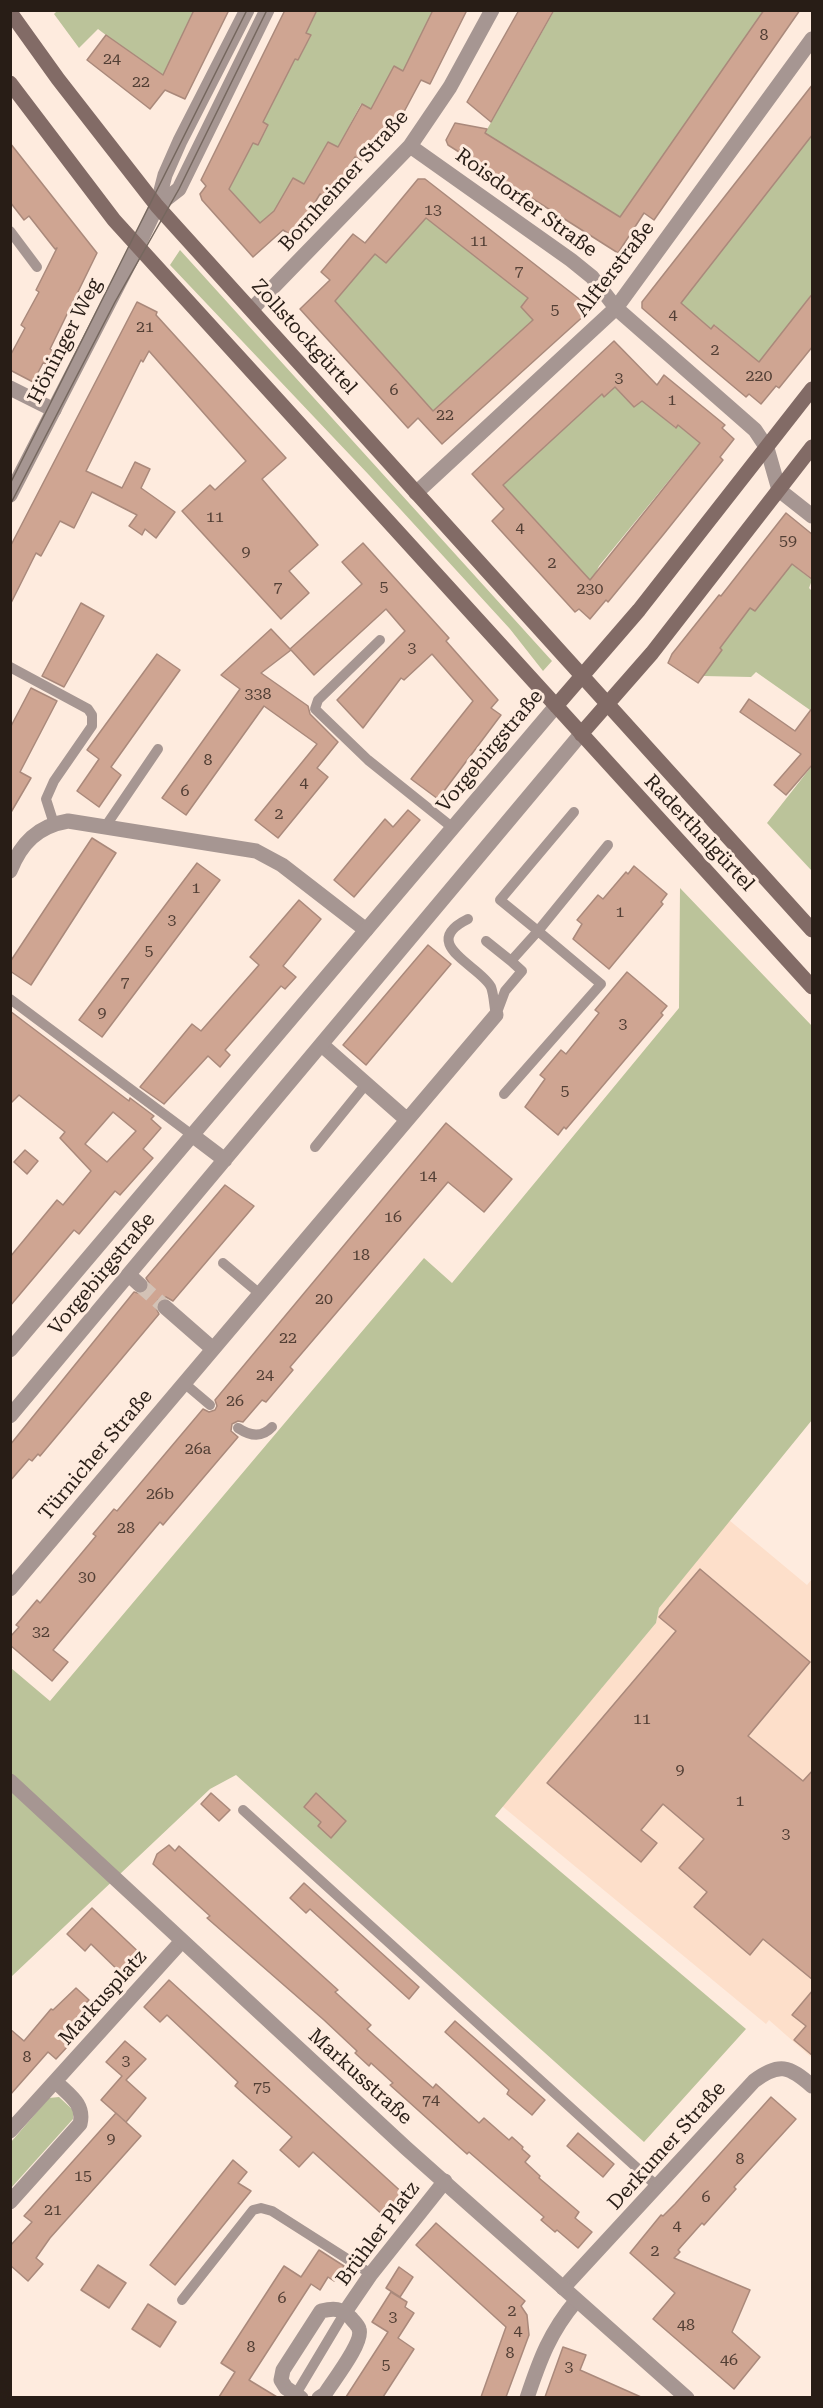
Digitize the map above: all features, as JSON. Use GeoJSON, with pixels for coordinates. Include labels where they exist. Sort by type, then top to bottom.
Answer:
{"type":"FeatureCollection","features":[{"type":"Feature","properties":{"kind":"main road","name":"Zollstockgürtel"},"geometry":{"type":"LineString","coordinates":[[10,12],[58,79],[157,206],[582,676]]}},
{"type":"Feature","properties":{"kind":"main road"},"geometry":{"type":"LineString","coordinates":[[10,83],[114,220],[556,706]]}},
{"type":"Feature","properties":{"kind":"main road","name":"Vorgebirgstraße"},"geometry":{"type":"LineString","coordinates":[[556,706],[639,610],[813,389]]}},
{"type":"Feature","properties":{"kind":"main road","name":"Vorgebirgstraße"},"geometry":{"type":"LineString","coordinates":[[581,734],[608,705],[813,447]]}},
{"type":"Feature","properties":{"kind":"main road","name":"Raderthalgürtel"},"geometry":{"type":"LineString","coordinates":[[582,676],[813,930]]}},
{"type":"Feature","properties":{"kind":"main road","name":"Raderthalgürtel"},"geometry":{"type":"LineString","coordinates":[[556,706],[813,987]]}},
{"type":"Feature","properties":{"kind":"street","name":"Höninger Weg"},"geometry":{"type":"LineString","coordinates":[[10,495],[138,246],[157,206],[165,175],[180,141],[247,10]]}},
{"type":"Feature","properties":{"kind":"street","name":"Höninger Weg"},"geometry":{"type":"LineString","coordinates":[[157,206],[179,189],[267,10]]}},
{"type":"Feature","properties":{"kind":"street","name":"Bornheimer Straße"},"geometry":{"type":"LineString","coordinates":[[252,309],[410,146],[450,87],[492,10]]}},
{"type":"Feature","properties":{"kind":"street","name":"Alfterstraße"},"geometry":{"type":"LineString","coordinates":[[416,493],[616,308],[813,39]]}},
{"type":"Feature","properties":{"kind":"street","name":"Roisdorfer Straße"},"geometry":{"type":"LineString","coordinates":[[410,146],[592,277],[616,308],[755,430],[767,448]]}},
{"type":"Feature","properties":{"kind":"street"},"geometry":{"type":"LineString","coordinates":[[10,388],[54,410]]}},
{"type":"Feature","properties":{"kind":"street"},"geometry":{"type":"LineString","coordinates":[[767,448],[779,490],[813,516]]}},
{"type":"Feature","properties":{"kind":"street","name":"Vorgebirgstraße"},"geometry":{"type":"LineString","coordinates":[[10,1350],[556,706]]}},
{"type":"Feature","properties":{"kind":"street","name":"Vorgebirgstraße"},"geometry":{"type":"LineString","coordinates":[[10,1416],[134,1280],[225,1160],[581,734]]}},
{"type":"Feature","properties":{"kind":"street"},"geometry":{"type":"LineString","coordinates":[[10,871],[15,858],[33,834],[54,824],[68,821],[256,851],[282,864],[366,930]]}},
{"type":"Feature","properties":{"kind":"street","name":"Türnicher Straße"},"geometry":{"type":"LineString","coordinates":[[10,1589],[496,1015]]}},
{"type":"Feature","properties":{"kind":"street"},"geometry":{"type":"LineString","coordinates":[[322,1045],[406,1119]]}},
{"type":"Feature","properties":{"kind":"street"},"geometry":{"type":"LineString","coordinates":[[192,1135],[225,1160]]}},
{"type":"Feature","properties":{"kind":"street"},"geometry":{"type":"LineString","coordinates":[[165,1307],[213,1349]]}},
{"type":"Feature","properties":{"kind":"street","name":"Markusstraße"},"geometry":{"type":"LineString","coordinates":[[10,1782],[181,1942],[576,2301],[687,2397]]}},
{"type":"Feature","properties":{"kind":"street","name":"Markusplatz"},"geometry":{"type":"LineString","coordinates":[[10,2131],[181,1942]]}},
{"type":"Feature","properties":{"kind":"street","name":"Derkumer Straße"},"geometry":{"type":"LineString","coordinates":[[563,2288],[754,2081],[768,2070],[779,2067],[789,2070],[813,2086]]}},
{"type":"Feature","properties":{"kind":"street"},"geometry":{"type":"LineString","coordinates":[[10,2202],[80,2124],[83,2113],[80,2105],[56,2082]]}},
{"type":"Feature","properties":{"kind":"street","name":"Brühler Platz"},"geometry":{"type":"LineString","coordinates":[[345,2312],[371,2274],[445,2181]]}},
{"type":"Feature","properties":{"kind":"street"},"geometry":{"type":"LineString","coordinates":[[527,2397],[545,2346],[556,2325],[576,2301]]}},
{"type":"Feature","properties":{"kind":"street","name":"Brühler Platz"},"geometry":{"type":"LineString","coordinates":[[298,2396],[286,2388],[281,2380],[283,2370],[321,2311],[333,2308],[345,2312],[360,2329],[359,2341],[325,2394],[320,2397]]}},
{"type":"Feature","properties":{"kind":"lane"},"geometry":{"type":"LineString","coordinates":[[10,231],[37,267]]}},
{"type":"Feature","properties":{"kind":"lane"},"geometry":{"type":"LineString","coordinates":[[380,640],[318,700],[315,710],[368,760],[453,828]]}},
{"type":"Feature","properties":{"kind":"lane"},"geometry":{"type":"LineString","coordinates":[[10,667],[88,709],[92,715],[92,726],[54,781],[46,799],[54,824]]}},
{"type":"Feature","properties":{"kind":"lane"},"geometry":{"type":"LineString","coordinates":[[105,827],[158,749]]}},
{"type":"Feature","properties":{"kind":"lane"},"geometry":{"type":"LineString","coordinates":[[504,1094],[601,984],[500,900],[574,812]]}},
{"type":"Feature","properties":{"kind":"lane"},"geometry":{"type":"LineString","coordinates":[[511,962],[608,845]]}},
{"type":"Feature","properties":{"kind":"lane"},"geometry":{"type":"LineString","coordinates":[[468,919],[456,925],[451,932],[451,945],[455,955],[490,986],[496,1015]]}},
{"type":"Feature","properties":{"kind":"lane"},"geometry":{"type":"LineString","coordinates":[[486,941],[522,971],[505,991],[496,1015]]}},
{"type":"Feature","properties":{"kind":"lane"},"geometry":{"type":"LineString","coordinates":[[10,999],[192,1135]]}},
{"type":"Feature","properties":{"kind":"lane"},"geometry":{"type":"LineString","coordinates":[[315,1147],[366,1084]]}},
{"type":"Feature","properties":{"kind":"lane"},"geometry":{"type":"LineString","coordinates":[[223,1263],[260,1294]]}},
{"type":"Feature","properties":{"kind":"lane"},"geometry":{"type":"LineString","coordinates":[[184,1383],[210,1405]]}},
{"type":"Feature","properties":{"kind":"lane"},"geometry":{"type":"LineString","coordinates":[[238,1428],[256,1435],[263,1434],[272,1427]]}},
{"type":"Feature","properties":{"kind":"lane"},"geometry":{"type":"LineString","coordinates":[[243,1810],[658,2187]]}},
{"type":"Feature","properties":{"kind":"lane"},"geometry":{"type":"LineString","coordinates":[[182,2300],[253,2210],[261,2208],[272,2211],[371,2274]]}},
{"type":"Feature","properties":{"kind":"lane"},"geometry":{"type":"LineString","coordinates":[[298,2396],[345,2312]]}},
{"type":"Feature","properties":{"kind":"shaded area"},"geometry":{"type":"Polygon","coordinates":[[[729,1520],[807,1585],[812,1579],[812,2058],[769,2020],[766,2024],[502,1806],[656,1623],[659,1608],[729,1520]]]}},
{"type":"Feature","properties":{"kind":"green space"},"geometry":{"type":"Polygon","coordinates":[[[58,10],[194,11],[163,79],[98,29],[79,48],[54,14],[58,10]]]}},
{"type":"Feature","properties":{"kind":"green space"},"geometry":{"type":"Polygon","coordinates":[[[317,11],[433,11],[403,71],[394,67],[371,109],[361,104],[338,147],[328,142],[304,184],[293,179],[274,211],[260,223],[226,185],[233,181],[253,143],[258,145],[268,126],[263,122],[292,57],[298,60],[311,36],[305,32],[317,11]]]}},
{"type":"Feature","properties":{"kind":"green space"},"geometry":{"type":"Polygon","coordinates":[[[554,11],[764,11],[620,217],[485,133],[554,11]]]}},
{"type":"Feature","properties":{"kind":"green space"},"geometry":{"type":"Polygon","coordinates":[[[812,134],[812,293],[806,302],[808,305],[781,335],[761,371],[741,348],[715,325],[711,329],[681,303],[812,134]]]}},
{"type":"Feature","properties":{"kind":"green space"},"geometry":{"type":"Polygon","coordinates":[[[426,218],[528,298],[521,307],[533,320],[433,411],[335,301],[375,254],[426,218]]]}},
{"type":"Feature","properties":{"kind":"green space"},"geometry":{"type":"Polygon","coordinates":[[[180,250],[552,661],[543,671],[510,629],[369,475],[170,265],[180,250]]]}},
{"type":"Feature","properties":{"kind":"green space"},"geometry":{"type":"Polygon","coordinates":[[[615,387],[634,407],[646,398],[649,406],[675,428],[678,425],[702,444],[697,446],[599,566],[590,585],[579,568],[503,485],[602,394],[605,396],[615,387]]]}},
{"type":"Feature","properties":{"kind":"green space"},"geometry":{"type":"Polygon","coordinates":[[[792,564],[812,580],[809,588],[812,591],[812,707],[810,710],[756,672],[751,677],[703,676],[722,650],[720,648],[750,608],[755,611],[792,564]]]}},
{"type":"Feature","properties":{"kind":"green space"},"geometry":{"type":"Polygon","coordinates":[[[812,768],[812,871],[767,823],[812,768]]]}},
{"type":"Feature","properties":{"kind":"green space"},"geometry":{"type":"Polygon","coordinates":[[[680,888],[812,1026],[812,1420],[659,1608],[656,1623],[495,1816],[746,2029],[644,2142],[236,1775],[210,1789],[11,1977],[11,1668],[50,1701],[424,1258],[452,1283],[679,1008],[680,888]]]}},
{"type":"Feature","properties":{"kind":"green space"},"geometry":{"type":"Polygon","coordinates":[[[59,2097],[73,2110],[73,2119],[11,2188],[11,2142],[49,2098],[59,2097]]]}},
{"type":"Feature","properties":{"kind":"building"},"geometry":{"type":"Polygon","coordinates":[[[194,10],[229,10],[185,99],[165,90],[150,109],[87,60],[106,35],[163,75],[194,10]]]}},
{"type":"Feature","properties":{"kind":"building"},"geometry":{"type":"Polygon","coordinates":[[[285,10],[317,10],[306,33],[311,35],[298,60],[295,59],[263,122],[268,125],[258,145],[253,143],[229,189],[260,223],[274,211],[293,178],[304,184],[328,142],[338,147],[362,104],[371,109],[394,66],[403,71],[433,10],[467,10],[430,84],[421,80],[398,123],[389,118],[365,162],[355,157],[330,200],[320,194],[294,237],[283,230],[253,257],[202,200],[200,194],[206,186],[201,180],[285,10]]]}},
{"type":"Feature","properties":{"kind":"building"},"geometry":{"type":"Polygon","coordinates":[[[519,10],[554,10],[491,122],[467,102],[519,10]]]}},
{"type":"Feature","properties":{"kind":"building"},"geometry":{"type":"Polygon","coordinates":[[[764,10],[800,10],[654,220],[644,213],[618,253],[448,145],[446,140],[455,123],[487,129],[485,133],[620,217],[764,10]]]}},
{"type":"Feature","properties":{"kind":"building"},"geometry":{"type":"Polygon","coordinates":[[[813,84],[813,134],[681,303],[711,329],[714,325],[759,362],[813,293],[813,346],[779,388],[776,386],[761,404],[749,394],[746,397],[702,360],[642,308],[642,302],[813,84]]]}},
{"type":"Feature","properties":{"kind":"building"},"geometry":{"type":"Polygon","coordinates":[[[10,143],[97,253],[50,349],[53,351],[47,364],[43,363],[33,382],[10,370],[10,356],[25,328],[21,325],[39,292],[36,290],[57,248],[55,249],[29,216],[24,220],[10,202],[10,143]]]}},
{"type":"Feature","properties":{"kind":"building"},"geometry":{"type":"Polygon","coordinates":[[[418,179],[425,179],[587,305],[587,313],[442,444],[418,418],[408,428],[300,309],[330,280],[321,272],[353,234],[365,243],[418,179]],[[426,218],[386,263],[375,254],[335,301],[433,411],[533,320],[521,307],[528,298],[426,218]]]}},
{"type":"Feature","properties":{"kind":"building"},"geometry":{"type":"Polygon","coordinates":[[[137,302],[157,312],[156,315],[286,458],[262,479],[318,545],[289,571],[309,593],[281,619],[182,511],[210,485],[215,490],[246,461],[149,351],[143,362],[141,360],[86,471],[122,488],[135,462],[150,469],[141,488],[175,512],[156,538],[145,529],[142,535],[129,526],[137,515],[92,492],[74,528],[60,521],[41,556],[36,553],[10,605],[10,547],[137,302]]]}},
{"type":"Feature","properties":{"kind":"building"},"geometry":{"type":"Polygon","coordinates":[[[614,341],[657,385],[664,375],[725,425],[722,428],[734,439],[720,457],[723,460],[663,535],[608,602],[606,600],[590,619],[579,609],[575,612],[492,521],[504,509],[472,474],[614,341]],[[615,387],[604,397],[602,394],[503,485],[590,580],[700,443],[678,425],[676,428],[642,401],[634,407],[615,387]]]}},
{"type":"Feature","properties":{"kind":"building"},"geometry":{"type":"Polygon","coordinates":[[[786,513],[813,535],[813,580],[792,564],[755,611],[750,608],[720,648],[722,650],[698,683],[668,663],[672,654],[786,513]]]}},
{"type":"Feature","properties":{"kind":"building"},"geometry":{"type":"Polygon","coordinates":[[[363,543],[449,638],[446,641],[498,700],[491,708],[501,715],[438,799],[411,779],[473,701],[432,654],[404,680],[401,678],[363,728],[337,700],[405,631],[386,609],[314,675],[291,650],[261,673],[308,706],[310,714],[338,742],[317,768],[328,777],[278,838],[255,820],[317,744],[264,706],[186,815],[162,798],[240,689],[221,675],[271,629],[290,649],[362,584],[342,562],[363,543]]]}},
{"type":"Feature","properties":{"kind":"building"},"geometry":{"type":"Polygon","coordinates":[[[81,603],[104,616],[64,687],[42,676],[81,603]]]}},
{"type":"Feature","properties":{"kind":"building"},"geometry":{"type":"Polygon","coordinates":[[[157,654],[180,670],[111,767],[121,775],[99,807],[77,791],[99,759],[87,750],[157,654]]]}},
{"type":"Feature","properties":{"kind":"building"},"geometry":{"type":"Polygon","coordinates":[[[31,688],[57,701],[20,772],[31,778],[10,814],[10,728],[31,688]]]}},
{"type":"Feature","properties":{"kind":"building"},"geometry":{"type":"Polygon","coordinates":[[[749,699],[795,731],[813,707],[813,764],[786,795],[774,785],[801,754],[740,712],[749,699]]]}},
{"type":"Feature","properties":{"kind":"building"},"geometry":{"type":"Polygon","coordinates":[[[408,810],[420,820],[354,897],[334,880],[385,819],[393,827],[408,810]]]}},
{"type":"Feature","properties":{"kind":"building"},"geometry":{"type":"Polygon","coordinates":[[[92,838],[116,853],[31,985],[10,971],[10,962],[92,838]]]}},
{"type":"Feature","properties":{"kind":"building"},"geometry":{"type":"Polygon","coordinates":[[[197,863],[220,880],[102,1037],[79,1020],[197,863]]]}},
{"type":"Feature","properties":{"kind":"building"},"geometry":{"type":"Polygon","coordinates":[[[634,866],[667,894],[661,902],[663,904],[609,969],[573,939],[582,924],[577,920],[598,895],[603,899],[634,866]]]}},
{"type":"Feature","properties":{"kind":"building"},"geometry":{"type":"Polygon","coordinates":[[[299,900],[321,919],[283,966],[296,977],[285,989],[281,986],[225,1050],[230,1055],[220,1067],[208,1056],[164,1104],[140,1087],[192,1024],[201,1031],[259,965],[250,957],[299,900]]]}},
{"type":"Feature","properties":{"kind":"building"},"geometry":{"type":"Polygon","coordinates":[[[428,945],[451,964],[366,1065],[343,1045],[428,945]]]}},
{"type":"Feature","properties":{"kind":"building"},"geometry":{"type":"Polygon","coordinates":[[[627,972],[667,1006],[661,1013],[663,1015],[566,1129],[564,1127],[558,1135],[525,1107],[545,1079],[540,1075],[561,1050],[566,1054],[599,1013],[595,1010],[627,972]]]}},
{"type":"Feature","properties":{"kind":"building"},"geometry":{"type":"Polygon","coordinates":[[[10,1011],[129,1101],[130,1098],[154,1116],[151,1119],[161,1128],[143,1149],[153,1158],[120,1195],[115,1191],[79,1234],[74,1230],[10,1306],[10,1257],[57,1200],[63,1205],[91,1171],[60,1138],[65,1132],[19,1095],[10,1104],[10,1011]],[[113,1112],[85,1144],[107,1162],[136,1131],[113,1112]]]}},
{"type":"Feature","properties":{"kind":"building"},"geometry":{"type":"Polygon","coordinates":[[[446,1123],[512,1179],[484,1212],[448,1182],[290,1367],[293,1370],[266,1402],[262,1400],[243,1422],[238,1421],[232,1424],[231,1431],[238,1437],[163,1525],[160,1522],[53,1650],[68,1662],[52,1681],[10,1645],[10,1637],[19,1627],[16,1625],[37,1600],[40,1603],[96,1536],[93,1534],[114,1509],[117,1511],[203,1409],[209,1412],[215,1410],[217,1406],[215,1400],[446,1123]]]}},
{"type":"Feature","properties":{"kind":"building"},"geometry":{"type":"Polygon","coordinates":[[[25,1150],[38,1161],[27,1174],[14,1162],[25,1150]]]}},
{"type":"Feature","properties":{"kind":"building"},"geometry":{"type":"Polygon","coordinates":[[[225,1185],[254,1206],[173,1301],[166,1297],[158,1300],[155,1306],[159,1314],[40,1456],[38,1454],[32,1461],[29,1459],[10,1481],[10,1445],[134,1292],[142,1294],[148,1291],[149,1283],[146,1278],[225,1185]]]}},
{"type":"Feature","properties":{"kind":"building"},"geometry":{"type":"Polygon","coordinates":[[[700,1569],[810,1662],[748,1736],[803,1781],[813,1770],[813,1980],[763,1939],[750,1955],[694,1907],[707,1892],[679,1868],[704,1839],[663,1804],[641,1830],[657,1843],[641,1862],[547,1783],[676,1631],[659,1617],[700,1569]]]}},
{"type":"Feature","properties":{"kind":"building"},"geometry":{"type":"Polygon","coordinates":[[[211,1793],[230,1810],[219,1821],[201,1804],[211,1793]]]}},
{"type":"Feature","properties":{"kind":"building"},"geometry":{"type":"Polygon","coordinates":[[[316,1793],[346,1821],[331,1838],[318,1826],[321,1822],[304,1807],[316,1793]]]}},
{"type":"Feature","properties":{"kind":"building"},"geometry":{"type":"Polygon","coordinates":[[[169,1845],[175,1851],[179,1846],[338,1990],[335,1992],[371,2025],[367,2029],[433,2088],[436,2084],[479,2123],[484,2118],[509,2140],[512,2137],[523,2147],[522,2149],[530,2156],[525,2162],[540,2176],[539,2178],[579,2212],[575,2218],[592,2232],[578,2248],[541,2220],[544,2217],[469,2152],[467,2154],[390,2085],[393,2083],[371,2063],[369,2066],[355,2053],[357,2051],[324,2020],[207,1918],[210,1916],[153,1864],[157,1854],[169,1845]]]}},
{"type":"Feature","properties":{"kind":"building"},"geometry":{"type":"Polygon","coordinates":[[[304,1883],[419,1987],[409,1999],[310,1909],[306,1913],[290,1898],[304,1883]]]}},
{"type":"Feature","properties":{"kind":"building"},"geometry":{"type":"Polygon","coordinates":[[[92,1908],[146,1959],[128,1980],[91,1944],[85,1951],[67,1934],[92,1908]]]}},
{"type":"Feature","properties":{"kind":"building"},"geometry":{"type":"Polygon","coordinates":[[[169,1980],[406,2196],[385,2217],[313,2152],[299,2167],[280,2150],[292,2137],[235,2086],[238,2082],[167,2015],[160,2022],[144,2007],[169,1980]]]}},
{"type":"Feature","properties":{"kind":"building"},"geometry":{"type":"Polygon","coordinates":[[[76,1988],[89,2000],[82,2007],[94,2018],[56,2059],[48,2052],[10,2095],[10,2029],[24,2041],[51,2009],[53,2010],[76,1988]]]}},
{"type":"Feature","properties":{"kind":"building"},"geometry":{"type":"Polygon","coordinates":[[[813,1990],[813,2056],[794,2040],[806,2026],[792,2015],[813,1990]]]}},
{"type":"Feature","properties":{"kind":"building"},"geometry":{"type":"Polygon","coordinates":[[[455,2021],[545,2100],[532,2115],[507,2094],[509,2090],[445,2032],[455,2021]]]}},
{"type":"Feature","properties":{"kind":"building"},"geometry":{"type":"Polygon","coordinates":[[[125,2041],[146,2059],[126,2080],[146,2098],[126,2122],[101,2100],[122,2076],[106,2062],[125,2041]]]}},
{"type":"Feature","properties":{"kind":"building"},"geometry":{"type":"Polygon","coordinates":[[[771,2097],[796,2119],[734,2187],[736,2189],[704,2225],[702,2223],[678,2250],[680,2252],[674,2258],[750,2290],[732,2332],[760,2357],[734,2389],[653,2319],[675,2293],[630,2253],[661,2215],[663,2216],[675,2204],[771,2097]]]}},
{"type":"Feature","properties":{"kind":"building"},"geometry":{"type":"Polygon","coordinates":[[[116,2113],[141,2136],[50,2238],[36,2258],[43,2264],[28,2281],[10,2265],[10,2246],[32,2222],[24,2216],[116,2113]]]}},
{"type":"Feature","properties":{"kind":"building"},"geometry":{"type":"Polygon","coordinates":[[[578,2133],[614,2164],[603,2177],[567,2146],[578,2133]]]}},
{"type":"Feature","properties":{"kind":"building"},"geometry":{"type":"Polygon","coordinates":[[[233,2160],[247,2172],[238,2183],[251,2191],[175,2285],[150,2265],[233,2160]]]}},
{"type":"Feature","properties":{"kind":"building"},"geometry":{"type":"Polygon","coordinates":[[[436,2223],[525,2301],[521,2306],[527,2315],[529,2335],[506,2397],[481,2397],[506,2327],[416,2245],[436,2223]]]}},
{"type":"Feature","properties":{"kind":"building"},"geometry":{"type":"Polygon","coordinates":[[[319,2250],[344,2266],[334,2281],[328,2277],[320,2290],[311,2284],[249,2380],[277,2397],[219,2397],[235,2372],[221,2363],[284,2266],[301,2277],[319,2250]]]}},
{"type":"Feature","properties":{"kind":"building"},"geometry":{"type":"Polygon","coordinates":[[[98,2265],[126,2283],[109,2308],[81,2290],[98,2265]]]}},
{"type":"Feature","properties":{"kind":"building"},"geometry":{"type":"Polygon","coordinates":[[[399,2267],[413,2277],[400,2297],[386,2288],[399,2267]]]}},
{"type":"Feature","properties":{"kind":"building"},"geometry":{"type":"Polygon","coordinates":[[[391,2292],[407,2302],[405,2307],[414,2313],[398,2338],[414,2349],[383,2397],[346,2397],[388,2332],[372,2322],[391,2292]]]}},
{"type":"Feature","properties":{"kind":"building"},"geometry":{"type":"Polygon","coordinates":[[[148,2304],[176,2322],[160,2347],[132,2329],[148,2304]]]}},
{"type":"Feature","properties":{"kind":"building"},"geometry":{"type":"Polygon","coordinates":[[[563,2347],[586,2355],[580,2370],[641,2397],[545,2397],[563,2347]]]}},
{"type":"Feature","properties":{"kind":"tunnel"},"geometry":{"type":"LineString","coordinates":[[140,1285],[165,1307]]}},
{"type":"Feature","properties":{"kind":"tram line"},"geometry":{"type":"LineString","coordinates":[[10,484],[247,10]]}},
{"type":"Feature","properties":{"kind":"tram line"},"geometry":{"type":"LineString","coordinates":[[10,505],[115,302],[179,189],[267,10]]}}]}
